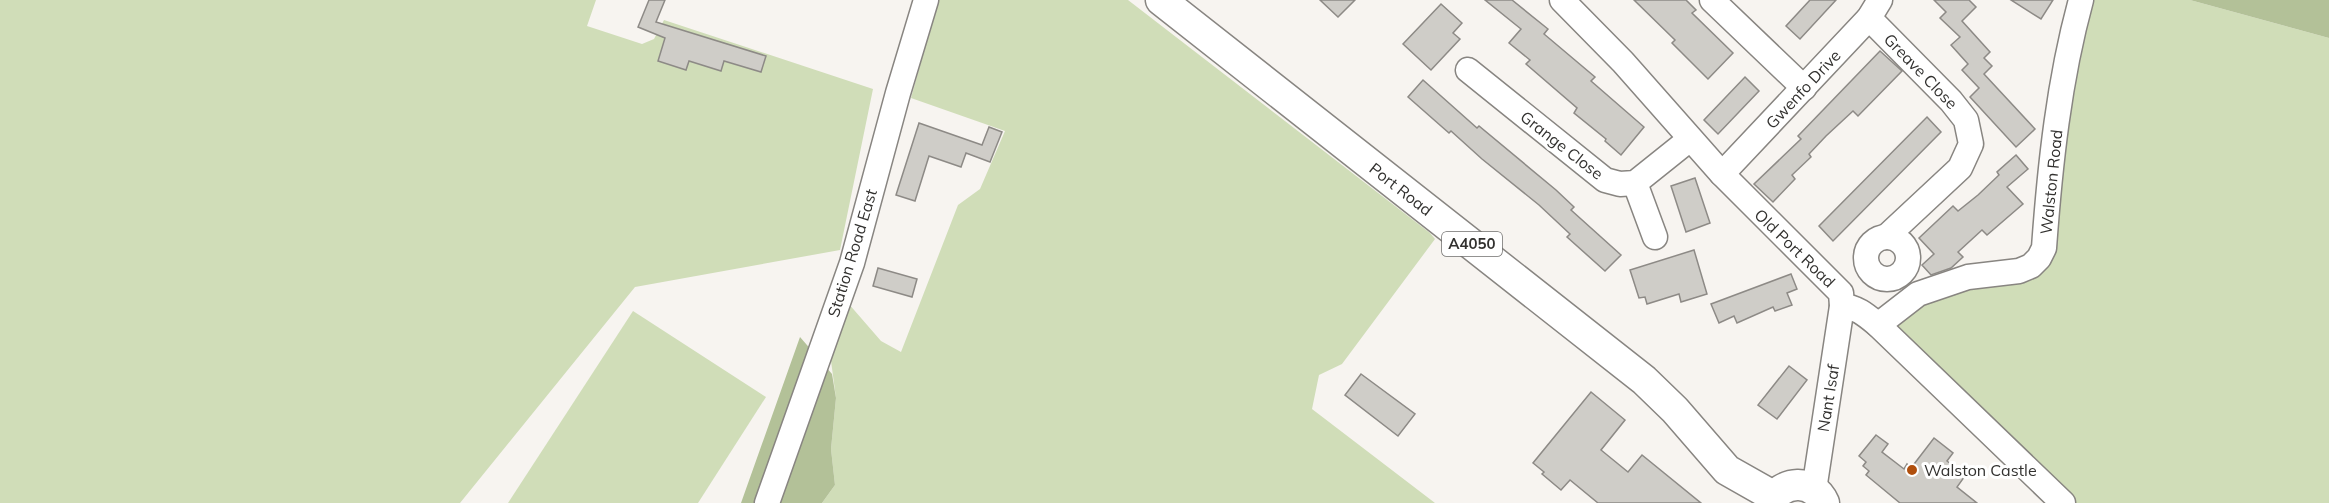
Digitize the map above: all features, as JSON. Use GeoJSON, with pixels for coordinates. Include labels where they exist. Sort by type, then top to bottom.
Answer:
{"type":"FeatureCollection","features":[{"type":"Feature","properties":{"kind":"main road","name":"Port Road"},"geometry":{"type":"LineString","coordinates":[[1161,0],[1626,366],[1675,410],[1727,470],[1771,500]]}},
{"type":"Feature","properties":{"kind":"main road"},"geometry":{"type":"LineString","coordinates":[[1771,500],[1790,485],[1800,484],[1819,496]]}},
{"type":"Feature","properties":{"kind":"street","name":"Station Road East"},"geometry":{"type":"LineString","coordinates":[[767,503],[852,263],[926,0]]}},
{"type":"Feature","properties":{"kind":"street","name":"Old Port Road"},"geometry":{"type":"LineString","coordinates":[[1562,0],[1616,54],[1722,174],[1835,286],[1841,293],[1842,306],[1852,306],[1860,310],[1878,325],[2063,503]]}},
{"type":"Feature","properties":{"kind":"street"},"geometry":{"type":"LineString","coordinates":[[1713,0],[1780,68],[1804,88]]}},
{"type":"Feature","properties":{"kind":"street","name":"Walston Road"},"geometry":{"type":"LineString","coordinates":[[1878,325],[1918,294],[1968,277],[2019,271],[2031,266],[2039,258],[2044,248],[2052,159],[2073,31],[2081,0]]}},
{"type":"Feature","properties":{"kind":"street","name":"Gwenfo Drive"},"geometry":{"type":"LineString","coordinates":[[1722,174],[1875,9]]}},
{"type":"Feature","properties":{"kind":"street","name":"Greave Close"},"geometry":{"type":"LineString","coordinates":[[1875,9],[1966,120],[1971,144],[1960,168],[1886,237]]}},
{"type":"Feature","properties":{"kind":"street","name":"Grange Close"},"geometry":{"type":"LineString","coordinates":[[1468,70],[1596,175],[1620,184],[1635,183]]}},
{"type":"Feature","properties":{"kind":"street"},"geometry":{"type":"LineString","coordinates":[[1655,237],[1635,183],[1690,139]]}},
{"type":"Feature","properties":{"kind":"street","name":"Nant Isaf"},"geometry":{"type":"LineString","coordinates":[[1819,496],[1842,306]]}},
{"type":"Feature","properties":{"kind":"green space"},"geometry":{"type":"Polygon","coordinates":[[[0,0],[596,0],[587,26],[642,44],[654,39],[664,20],[873,89],[840,250],[635,287],[460,503],[0,503],[0,0]]]}},
{"type":"Feature","properties":{"kind":"green space"},"geometry":{"type":"Polygon","coordinates":[[[938,0],[1128,0],[1430,233],[1435,239],[1342,364],[1319,375],[1312,409],[1435,503],[822,503],[835,485],[831,449],[836,398],[829,346],[848,303],[881,341],[901,352],[958,205],[980,189],[1005,131],[911,98],[938,0]]]}},
{"type":"Feature","properties":{"kind":"green space"},"geometry":{"type":"Polygon","coordinates":[[[2091,0],[2190,0],[2329,38],[2329,503],[2074,503],[1897,328],[1899,318],[1923,300],[2026,274],[2091,0]]]}},
{"type":"Feature","properties":{"kind":"green space"},"geometry":{"type":"Polygon","coordinates":[[[2190,0],[2329,0],[2329,38],[2190,0]]]}},
{"type":"Feature","properties":{"kind":"green space"},"geometry":{"type":"Polygon","coordinates":[[[633,311],[766,397],[698,503],[508,503],[633,311]]]}},
{"type":"Feature","properties":{"kind":"green space"},"geometry":{"type":"Polygon","coordinates":[[[800,337],[832,374],[836,398],[831,449],[835,485],[822,503],[741,503],[800,337]]]}},
{"type":"Feature","properties":{"kind":"building"},"geometry":{"type":"Polygon","coordinates":[[[649,0],[665,0],[656,22],[766,56],[761,72],[724,61],[721,71],[689,61],[686,70],[658,61],[665,38],[638,27],[649,0]]]}},
{"type":"Feature","properties":{"kind":"building"},"geometry":{"type":"Polygon","coordinates":[[[1320,0],[1355,0],[1338,17],[1320,0]]]}},
{"type":"Feature","properties":{"kind":"building"},"geometry":{"type":"Polygon","coordinates":[[[1485,0],[1512,0],[1548,29],[1544,34],[1595,77],[1591,81],[1644,127],[1621,155],[1605,141],[1606,139],[1574,113],[1577,108],[1526,64],[1530,60],[1509,43],[1521,29],[1485,0]]]}},
{"type":"Feature","properties":{"kind":"building"},"geometry":{"type":"Polygon","coordinates":[[[1634,0],[1686,0],[1696,10],[1692,13],[1733,53],[1708,79],[1672,43],[1675,40],[1634,0]]]}},
{"type":"Feature","properties":{"kind":"building"},"geometry":{"type":"Polygon","coordinates":[[[1810,0],[1836,0],[1800,39],[1786,26],[1810,0]]]}},
{"type":"Feature","properties":{"kind":"building"},"geometry":{"type":"Polygon","coordinates":[[[1934,0],[1969,0],[1976,7],[1962,21],[1990,52],[1984,58],[1992,66],[1984,74],[2035,129],[2016,147],[1970,97],[1979,88],[1962,70],[1968,64],[1951,45],[1960,37],[1940,18],[1946,12],[1934,0]]]}},
{"type":"Feature","properties":{"kind":"building"},"geometry":{"type":"Polygon","coordinates":[[[2011,0],[2053,0],[2041,19],[2011,0]]]}},
{"type":"Feature","properties":{"kind":"building"},"geometry":{"type":"Polygon","coordinates":[[[1441,4],[1462,23],[1453,33],[1460,39],[1431,70],[1403,44],[1441,4]]]}},
{"type":"Feature","properties":{"kind":"building"},"geometry":{"type":"Polygon","coordinates":[[[1880,51],[1902,71],[1858,116],[1853,111],[1826,136],[1809,154],[1811,157],[1792,175],[1795,179],[1773,202],[1754,184],[1801,139],[1798,136],[1880,51]]]}},
{"type":"Feature","properties":{"kind":"building"},"geometry":{"type":"Polygon","coordinates":[[[1745,77],[1759,91],[1718,134],[1704,120],[1745,77]]]}},
{"type":"Feature","properties":{"kind":"building"},"geometry":{"type":"Polygon","coordinates":[[[1423,80],[1477,128],[1479,126],[1556,190],[1574,207],[1571,210],[1621,255],[1605,271],[1567,237],[1570,234],[1539,205],[1408,97],[1423,80]]]}},
{"type":"Feature","properties":{"kind":"building"},"geometry":{"type":"Polygon","coordinates":[[[1927,117],[1941,132],[1833,241],[1819,226],[1927,117]]]}},
{"type":"Feature","properties":{"kind":"building"},"geometry":{"type":"Polygon","coordinates":[[[919,123],[982,145],[989,127],[1002,132],[990,162],[966,153],[961,167],[929,156],[915,201],[896,195],[919,123]]]}},
{"type":"Feature","properties":{"kind":"building"},"geometry":{"type":"Polygon","coordinates":[[[2016,155],[2028,169],[2007,187],[2023,204],[1987,235],[1982,230],[1958,252],[1963,257],[1951,268],[1931,275],[1922,265],[1934,254],[1919,238],[1953,206],[1958,211],[1978,195],[1999,175],[1997,172],[2016,155]]]}},
{"type":"Feature","properties":{"kind":"building"},"geometry":{"type":"Polygon","coordinates":[[[1695,178],[1710,223],[1686,232],[1671,186],[1695,178]]]}},
{"type":"Feature","properties":{"kind":"building"},"geometry":{"type":"Polygon","coordinates":[[[1694,250],[1707,294],[1681,302],[1679,294],[1647,304],[1645,297],[1639,298],[1630,270],[1694,250]]]}},
{"type":"Feature","properties":{"kind":"building"},"geometry":{"type":"Polygon","coordinates":[[[878,268],[917,279],[912,297],[873,286],[878,268]]]}},
{"type":"Feature","properties":{"kind":"building"},"geometry":{"type":"Polygon","coordinates":[[[1791,274],[1797,289],[1787,293],[1792,305],[1775,311],[1773,307],[1737,323],[1734,316],[1719,323],[1711,304],[1791,274]]]}},
{"type":"Feature","properties":{"kind":"building"},"geometry":{"type":"Polygon","coordinates":[[[1789,366],[1807,380],[1777,419],[1758,405],[1789,366]]]}},
{"type":"Feature","properties":{"kind":"building"},"geometry":{"type":"Polygon","coordinates":[[[1361,374],[1415,414],[1398,436],[1345,395],[1361,374]]]}},
{"type":"Feature","properties":{"kind":"building"},"geometry":{"type":"Polygon","coordinates":[[[1591,392],[1625,420],[1601,450],[1628,472],[1642,455],[1701,503],[1598,503],[1570,480],[1561,490],[1542,474],[1544,472],[1533,463],[1591,392]]]}},
{"type":"Feature","properties":{"kind":"building","name":"Walston Castle"},"geometry":{"type":"Polygon","coordinates":[[[1876,435],[1888,444],[1882,452],[1904,469],[1907,464],[1911,468],[1934,438],[1953,453],[1947,461],[1965,476],[1957,487],[1977,503],[1900,503],[1866,475],[1869,471],[1863,466],[1866,462],[1859,456],[1876,435]]]}},
{"type":"Feature","properties":{"kind":"place","name":"Walston Castle"},"geometry":{"type":"Point","coordinates":[1912,470]}}]}
